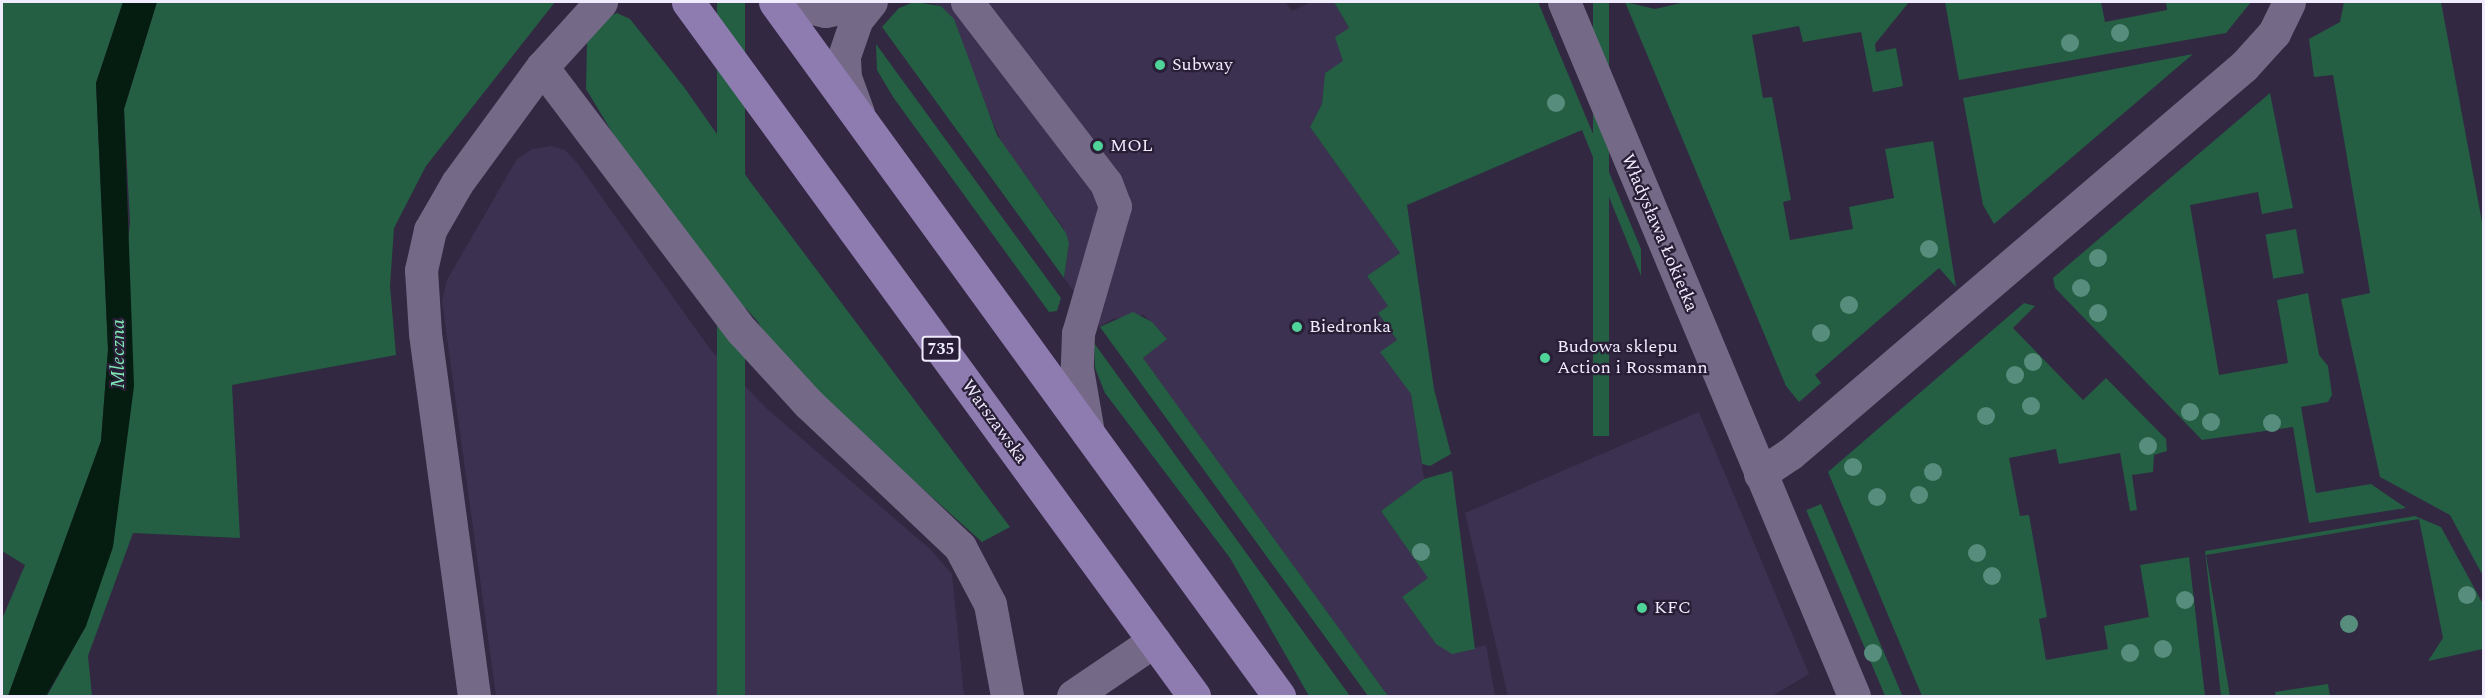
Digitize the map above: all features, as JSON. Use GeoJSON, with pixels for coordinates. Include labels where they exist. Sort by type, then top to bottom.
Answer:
{"type":"FeatureCollection","features":[{"type":"Feature","properties":{"kind":"main road","name":"Warszawska"},"geometry":{"type":"LineString","coordinates":[[688,2],[1194,696]]}},
{"type":"Feature","properties":{"kind":"main road"},"geometry":{"type":"LineString","coordinates":[[775,2],[861,117],[1279,696]]}},
{"type":"Feature","properties":{"kind":"street"},"geometry":{"type":"LineString","coordinates":[[474,696],[425,333],[421,270],[430,230],[457,183],[542,67],[601,2]]}},
{"type":"Feature","properties":{"kind":"street"},"geometry":{"type":"LineString","coordinates":[[786,2],[825,11],[869,2]]}},
{"type":"Feature","properties":{"kind":"street"},"geometry":{"type":"LineString","coordinates":[[861,117],[849,93],[843,56],[857,19],[869,2]]}},
{"type":"Feature","properties":{"kind":"street"},"geometry":{"type":"LineString","coordinates":[[967,2],[1106,183],[1114,215],[1081,313],[1077,352],[1089,433]]}},
{"type":"Feature","properties":{"kind":"street","name":"Władysława Łokietka"},"geometry":{"type":"LineString","coordinates":[[1564,2],[1854,696]]}},
{"type":"Feature","properties":{"kind":"street"},"geometry":{"type":"LineString","coordinates":[[1760,474],[1790,454],[2244,66],[2274,33],[2289,2]]}},
{"type":"Feature","properties":{"kind":"street"},"geometry":{"type":"LineString","coordinates":[[542,67],[742,331],[809,404],[960,547],[990,604],[1007,696]]}},
{"type":"Feature","properties":{"kind":"street"},"geometry":{"type":"LineString","coordinates":[[1073,696],[1154,641]]}},
{"type":"Feature","properties":{"kind":"shaded area"},"geometry":{"type":"Polygon","coordinates":[[[927,2],[1285,2],[1292,11],[1311,2],[1334,2],[1349,29],[1343,62],[1325,73],[1322,104],[1310,127],[1400,253],[1367,276],[1388,306],[1378,314],[1397,340],[1411,394],[1424,479],[1381,511],[1429,578],[1402,597],[1436,644],[1461,652],[1486,645],[1495,696],[1388,696],[1142,357],[1167,338],[1144,315],[1112,319],[1100,327],[1064,278],[1069,243],[1063,227],[1004,147],[941,6],[927,2]]]}},
{"type":"Feature","properties":{"kind":"shaded area"},"geometry":{"type":"Polygon","coordinates":[[[551,146],[565,150],[578,164],[710,349],[766,408],[930,549],[952,574],[964,696],[496,696],[442,301],[447,280],[517,159],[532,149],[551,146]]]}},
{"type":"Feature","properties":{"kind":"shaded area"},"geometry":{"type":"Polygon","coordinates":[[[1699,412],[1809,674],[1772,696],[1508,696],[1465,513],[1699,412]]]}},
{"type":"Feature","properties":{"kind":"green space"},"geometry":{"type":"Polygon","coordinates":[[[2,2],[123,2],[96,83],[108,350],[101,441],[8,696],[2,696],[2,619],[25,565],[2,551],[2,2]]]}},
{"type":"Feature","properties":{"kind":"green space"},"geometry":{"type":"Polygon","coordinates":[[[157,2],[555,2],[426,166],[394,228],[390,286],[396,355],[232,385],[240,538],[133,533],[88,656],[92,696],[47,696],[86,626],[130,223],[124,109],[157,2]]]}},
{"type":"Feature","properties":{"kind":"green space"},"geometry":{"type":"Polygon","coordinates":[[[717,2],[745,2],[745,696],[717,696],[717,2]]]}},
{"type":"Feature","properties":{"kind":"green space"},"geometry":{"type":"Polygon","coordinates":[[[914,2],[941,6],[954,19],[997,135],[1066,233],[1069,243],[1064,278],[882,27],[899,8],[914,2]]]}},
{"type":"Feature","properties":{"kind":"green space"},"geometry":{"type":"Polygon","coordinates":[[[1334,2],[1538,2],[1641,249],[1641,276],[1582,130],[1407,205],[1434,389],[1451,454],[1430,466],[1422,464],[1411,394],[1380,352],[1397,340],[1378,313],[1388,306],[1367,276],[1400,253],[1310,127],[1322,104],[1325,73],[1343,61],[1335,37],[1349,28],[1334,2]]]}},
{"type":"Feature","properties":{"kind":"green space"},"geometry":{"type":"Polygon","coordinates":[[[1593,2],[1609,2],[1609,436],[1593,436],[1593,2]]]}},
{"type":"Feature","properties":{"kind":"green space"},"geometry":{"type":"Polygon","coordinates":[[[1625,2],[1655,9],[1685,2],[1909,2],[1875,44],[1876,52],[1896,48],[1903,86],[1899,87],[1873,92],[1861,32],[1803,42],[1799,26],[1752,35],[1763,98],[1772,97],[1791,200],[1783,202],[1790,240],[1853,229],[1849,207],[1894,198],[1885,149],[1933,141],[1956,287],[1939,268],[1815,375],[1821,383],[1799,402],[1786,386],[1625,2]]]}},
{"type":"Feature","properties":{"kind":"green space"},"geometry":{"type":"Polygon","coordinates":[[[1945,2],[2101,2],[2105,22],[2167,10],[2166,2],[2251,2],[2226,33],[1959,80],[1945,2]]]}},
{"type":"Feature","properties":{"kind":"green space"},"geometry":{"type":"Polygon","coordinates":[[[2344,2],[2441,2],[2483,227],[2483,576],[2450,515],[2380,477],[2341,299],[2370,293],[2333,75],[2314,77],[2309,39],[2340,22],[2344,2]]]}},
{"type":"Feature","properties":{"kind":"green space"},"geometry":{"type":"Polygon","coordinates":[[[617,13],[630,19],[684,87],[749,180],[1010,527],[982,542],[777,358],[758,322],[702,258],[615,137],[586,89],[587,43],[602,19],[617,13]]]}},
{"type":"Feature","properties":{"kind":"green space"},"geometry":{"type":"Polygon","coordinates":[[[876,44],[1061,298],[1057,311],[1049,312],[893,97],[877,70],[876,44]]]}},
{"type":"Feature","properties":{"kind":"green space"},"geometry":{"type":"Polygon","coordinates":[[[2193,54],[1994,224],[1983,205],[1963,98],[2193,54]]]}},
{"type":"Feature","properties":{"kind":"green space"},"geometry":{"type":"Polygon","coordinates":[[[2270,93],[2293,208],[2262,214],[2258,192],[2190,205],[2219,375],[2288,363],[2277,300],[2308,293],[2319,355],[2328,366],[2332,395],[2328,402],[2301,407],[2316,493],[2371,484],[2406,508],[2309,523],[2293,427],[2202,440],[2055,288],[2053,278],[2270,93]]]}},
{"type":"Feature","properties":{"kind":"green space"},"geometry":{"type":"Polygon","coordinates":[[[2296,229],[2304,273],[2273,279],[2265,234],[2296,229]]]}},
{"type":"Feature","properties":{"kind":"green space"},"geometry":{"type":"Polygon","coordinates":[[[2024,303],[2035,306],[2013,328],[2083,400],[2106,378],[2166,439],[2167,451],[2154,455],[2153,472],[2132,475],[2137,510],[2130,511],[2120,453],[2059,464],[2056,449],[2009,458],[2020,516],[2029,515],[2047,617],[2039,619],[2046,660],[2108,649],[2104,626],[2149,617],[2140,565],[2189,557],[2205,696],[1922,696],[1828,472],[2024,303]]]}},
{"type":"Feature","properties":{"kind":"green space"},"geometry":{"type":"Polygon","coordinates":[[[1133,312],[1152,322],[1167,339],[1143,358],[1388,696],[1368,696],[1100,327],[1133,312]]]}},
{"type":"Feature","properties":{"kind":"green space"},"geometry":{"type":"Polygon","coordinates":[[[1094,343],[1350,696],[1309,696],[1230,558],[1105,393],[1095,368],[1094,343]]]}},
{"type":"Feature","properties":{"kind":"green space"},"geometry":{"type":"Polygon","coordinates":[[[1452,471],[1475,649],[1452,654],[1436,644],[1402,597],[1428,578],[1381,511],[1424,479],[1452,471]]]}},
{"type":"Feature","properties":{"kind":"green space"},"geometry":{"type":"Polygon","coordinates":[[[1821,504],[1902,695],[1885,696],[1806,510],[1821,504]]]}},
{"type":"Feature","properties":{"kind":"green space"},"geometry":{"type":"Polygon","coordinates":[[[2415,516],[2441,527],[2483,604],[2483,649],[2428,661],[2443,638],[2419,519],[2206,555],[2230,696],[2221,696],[2205,551],[2415,516]]]}},
{"type":"Feature","properties":{"kind":"green space"},"geometry":{"type":"Polygon","coordinates":[[[2328,684],[2330,696],[2276,696],[2275,692],[2328,684]]]}},
{"type":"Feature","properties":{"kind":"water","name":"Mleczna"},"geometry":{"type":"Polygon","coordinates":[[[123,2],[157,2],[124,109],[134,386],[113,547],[86,626],[46,696],[8,696],[101,441],[108,350],[96,83],[123,2]]]}},
{"type":"Feature","properties":{"kind":"place","name":"Subway"},"geometry":{"type":"Point","coordinates":[1160,65]}},
{"type":"Feature","properties":{"kind":"place","name":"MOL"},"geometry":{"type":"Point","coordinates":[1098,146]}},
{"type":"Feature","properties":{"kind":"place","name":"Biedronka"},"geometry":{"type":"Point","coordinates":[1297,327]}},
{"type":"Feature","properties":{"kind":"place","name":"Budowa sklepu Action i Rossmann"},"geometry":{"type":"Point","coordinates":[1545,358]}},
{"type":"Feature","properties":{"kind":"place","name":"KFC"},"geometry":{"type":"Point","coordinates":[1642,608]}}]}
